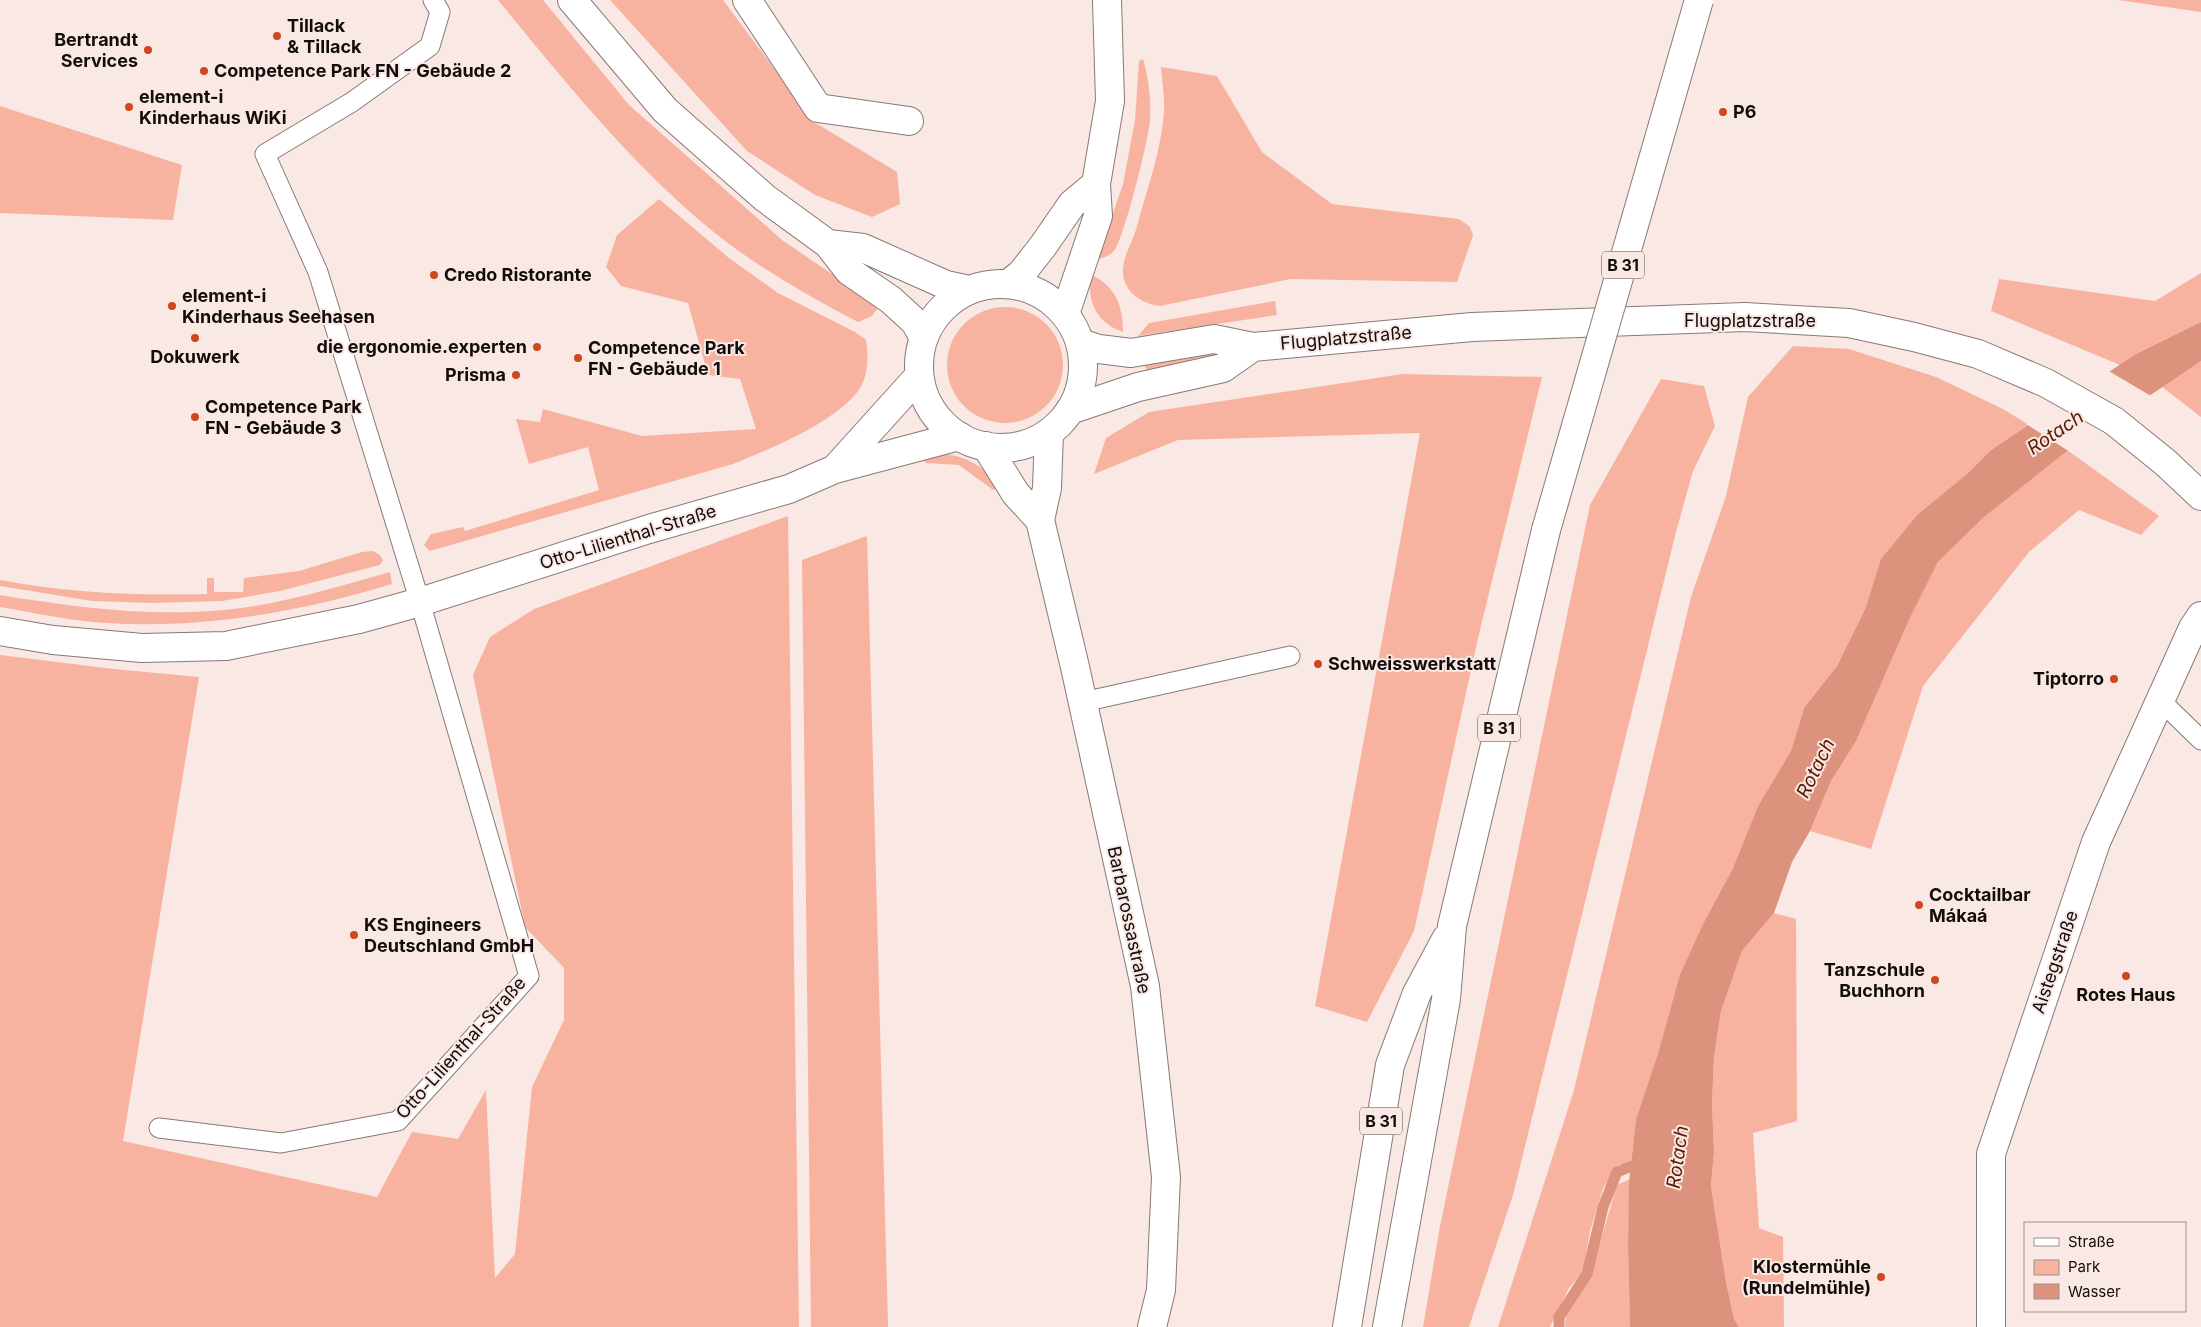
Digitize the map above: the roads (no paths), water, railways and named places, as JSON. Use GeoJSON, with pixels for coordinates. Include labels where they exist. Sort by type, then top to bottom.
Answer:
{"type":"FeatureCollection","features":[{"type":"Feature","properties":{"kind":"street"},"geometry":{"type":"LineString","coordinates":[[572,0],[664,110],[765,198],[828,244],[849,270],[891,300],[915,322],[924,338]]}},
{"type":"Feature","properties":{"kind":"street"},"geometry":{"type":"LineString","coordinates":[[747,0],[818,108],[909,121]]}},
{"type":"Feature","properties":{"kind":"street"},"geometry":{"type":"LineString","coordinates":[[1065,314],[1098,216],[1096,184],[1110,101],[1108,0]]}},
{"type":"Feature","properties":{"kind":"street","name":"B 31"},"geometry":{"type":"LineString","coordinates":[[1388,1327],[1446,998],[1452,926],[1546,530],[1699,0]]}},
{"type":"Feature","properties":{"kind":"street"},"geometry":{"type":"LineString","coordinates":[[1008,284],[1020,274],[1043,246],[1072,204],[1096,184]]}},
{"type":"Feature","properties":{"kind":"street"},"geometry":{"type":"LineString","coordinates":[[828,244],[863,248],[946,285],[969,290]]}},
{"type":"Feature","properties":{"kind":"street"},"geometry":{"type":"LineString","coordinates":[[1008,284],[1030,289],[1049,299],[1065,314],[1080,343],[1083,367],[1080,390],[1070,410],[1049,433],[1030,442],[1008,448],[986,446],[959,436],[939,419],[925,397],[919,376],[920,355],[924,338],[934,318],[944,307],[969,290],[988,285],[1008,284]]}},
{"type":"Feature","properties":{"kind":"street","name":"Flugplatzstraße"},"geometry":{"type":"LineString","coordinates":[[1080,343],[1099,349],[1131,353],[1214,340],[1253,347],[1472,327],[1745,317],[1849,323],[1914,336],[1978,354],[2046,382],[2114,421],[2166,463],[2201,496]]}},
{"type":"Feature","properties":{"kind":"street","name":"Flugplatzstraße"},"geometry":{"type":"LineString","coordinates":[[1070,410],[1138,387],[1223,368],[1253,347]]}},
{"type":"Feature","properties":{"kind":"street","name":"Otto-Lilienthal-Straße"},"geometry":{"type":"LineString","coordinates":[[835,469],[919,376]]}},
{"type":"Feature","properties":{"kind":"street","name":"Barbarossastraße"},"geometry":{"type":"LineString","coordinates":[[1049,433],[1047,488],[1040,520],[1144,986],[1165,1167],[1161,1290],[1152,1327]]}},
{"type":"Feature","properties":{"kind":"street","name":"Otto-Lilienthal-Straße"},"geometry":{"type":"LineString","coordinates":[[0,631],[54,640],[142,648],[226,646],[359,619],[420,602],[649,529],[789,489],[835,469],[959,436]]}},
{"type":"Feature","properties":{"kind":"street","name":"Barbarossastraße"},"geometry":{"type":"LineString","coordinates":[[986,446],[1016,494],[1040,520]]}},
{"type":"Feature","properties":{"kind":"street","name":"Aistegstraße"},"geometry":{"type":"LineString","coordinates":[[1991,1327],[1991,1154],[2096,842],[2193,628],[2201,616]]}},
{"type":"Feature","properties":{"kind":"street","name":"B 31"},"geometry":{"type":"LineString","coordinates":[[1346,1327],[1390,1064],[1417,993],[1452,926]]}},
{"type":"Feature","properties":{"kind":"lane","name":"Otto-Lilienthal-Straße"},"geometry":{"type":"LineString","coordinates":[[160,1128],[281,1143],[398,1121],[529,976],[420,602],[318,272],[265,154],[352,102],[430,46],[440,12],[433,0]]}},
{"type":"Feature","properties":{"kind":"lane"},"geometry":{"type":"LineString","coordinates":[[1082,702],[1290,656]]}},
{"type":"Feature","properties":{"kind":"lane"},"geometry":{"type":"LineString","coordinates":[[2160,700],[2201,740]]}},
{"type":"Feature","properties":{"kind":"water","name":"Rotach"},"geometry":{"type":"Polygon","coordinates":[[[2201,322],[2201,361],[2063,454],[1983,518],[1938,562],[1909,620],[1856,741],[1831,781],[1810,831],[1792,862],[1774,913],[1742,951],[1721,1011],[1714,1057],[1712,1104],[1714,1151],[1711,1186],[1726,1282],[1734,1319],[1739,1327],[1630,1327],[1629,1182],[1636,1119],[1658,1054],[1680,975],[1704,922],[1733,868],[1758,806],[1791,751],[1804,708],[1837,666],[1866,607],[1881,559],[1918,514],[1967,474],[1991,450],[2136,354],[2201,322]]]}},
{"type":"Feature","properties":{"kind":"waterway"},"geometry":{"type":"LineString","coordinates":[[1559,1327],[1559,1317],[1587,1274],[1603,1207],[1617,1172],[1645,1161]]}},
{"type":"Feature","properties":{"kind":"place","name":"Tillack & Tillack"},"geometry":{"type":"Point","coordinates":[277,36]}},
{"type":"Feature","properties":{"kind":"place","name":"Bertrandt Services"},"geometry":{"type":"Point","coordinates":[148,50]}},
{"type":"Feature","properties":{"kind":"place","name":"Competence Park FN - Gebäude 2"},"geometry":{"type":"Point","coordinates":[204,71]}},
{"type":"Feature","properties":{"kind":"place","name":"element-i Kinderhaus WiKi"},"geometry":{"type":"Point","coordinates":[129,107]}},
{"type":"Feature","properties":{"kind":"place","name":"P6"},"geometry":{"type":"Point","coordinates":[1723,112]}},
{"type":"Feature","properties":{"kind":"place","name":"Credo Ristorante"},"geometry":{"type":"Point","coordinates":[434,275]}},
{"type":"Feature","properties":{"kind":"place","name":"element-i Kinderhaus Seehasen"},"geometry":{"type":"Point","coordinates":[172,306]}},
{"type":"Feature","properties":{"kind":"place","name":"Dokuwerk"},"geometry":{"type":"Point","coordinates":[195,338]}},
{"type":"Feature","properties":{"kind":"place","name":"die ergonomie.experten"},"geometry":{"type":"Point","coordinates":[537,347]}},
{"type":"Feature","properties":{"kind":"place","name":"Competence Park FN - Gebäude 1"},"geometry":{"type":"Point","coordinates":[578,358]}},
{"type":"Feature","properties":{"kind":"place","name":"Prisma"},"geometry":{"type":"Point","coordinates":[516,375]}},
{"type":"Feature","properties":{"kind":"place","name":"Competence Park FN - Gebäude 3"},"geometry":{"type":"Point","coordinates":[195,417]}},
{"type":"Feature","properties":{"kind":"place","name":"Schweisswerkstatt"},"geometry":{"type":"Point","coordinates":[1318,664]}},
{"type":"Feature","properties":{"kind":"place","name":"Tiptorro"},"geometry":{"type":"Point","coordinates":[2114,679]}},
{"type":"Feature","properties":{"kind":"place","name":"Cocktailbar Mákaá"},"geometry":{"type":"Point","coordinates":[1919,905]}},
{"type":"Feature","properties":{"kind":"place","name":"KS Engineers Deutschland GmbH"},"geometry":{"type":"Point","coordinates":[354,935]}},
{"type":"Feature","properties":{"kind":"place","name":"Rotes Haus"},"geometry":{"type":"Point","coordinates":[2126,976]}},
{"type":"Feature","properties":{"kind":"place","name":"Tanzschule Buchhorn"},"geometry":{"type":"Point","coordinates":[1935,980]}},
{"type":"Feature","properties":{"kind":"place","name":"Klostermühle (Rundelmühle)"},"geometry":{"type":"Point","coordinates":[1881,1277]}}]}
